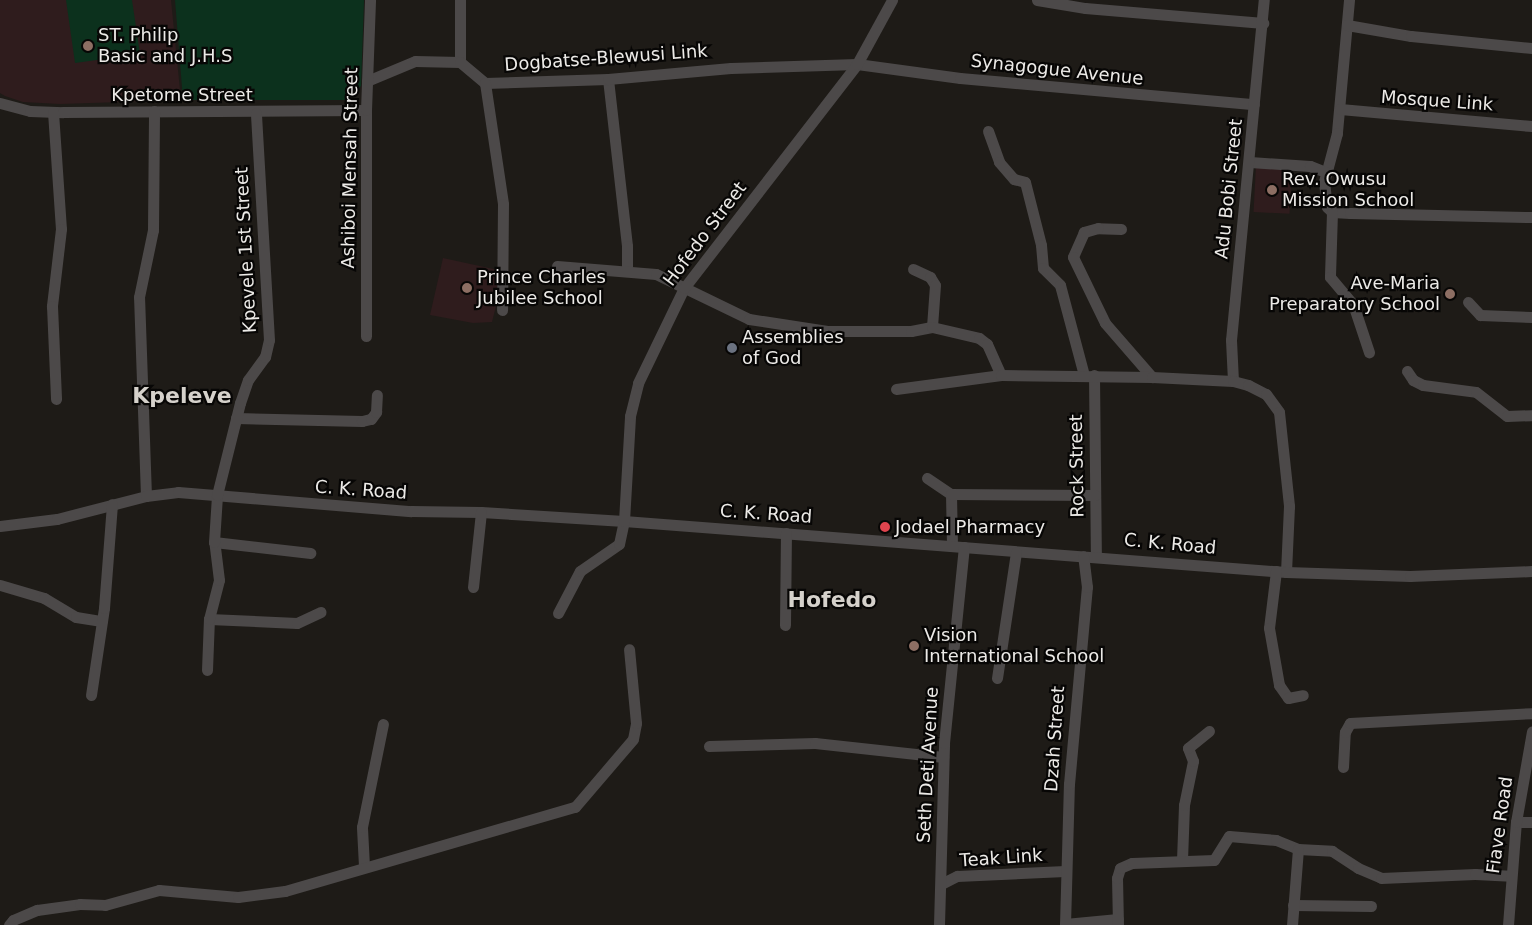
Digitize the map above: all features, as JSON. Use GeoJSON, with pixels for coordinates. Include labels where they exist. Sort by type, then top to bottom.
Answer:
{"type":"FeatureCollection","features":[{"type":"Feature","properties":{"kind":"street","name":"Ashiboi Mensah Street"},"geometry":{"type":"LineString","coordinates":[[366,336],[366,110],[370,0]]}},
{"type":"Feature","properties":{"kind":"street"},"geometry":{"type":"LineString","coordinates":[[367,81],[415,62],[460,62],[460,0]]}},
{"type":"Feature","properties":{"kind":"street","name":"Hofedo Street"},"geometry":{"type":"LineString","coordinates":[[558,613],[580,571],[619,544],[624,521],[630,416],[638,383],[684,288],[857,64],[892,0]]}},
{"type":"Feature","properties":{"kind":"street"},"geometry":{"type":"LineString","coordinates":[[1038,0],[1085,8],[1263,24]]}},
{"type":"Feature","properties":{"kind":"street","name":"Adu Bobi Street"},"geometry":{"type":"LineString","coordinates":[[1233,381],[1231,340],[1250,162],[1264,0]]}},
{"type":"Feature","properties":{"kind":"street"},"geometry":{"type":"LineString","coordinates":[[1349,0],[1340,109],[1326,172],[1325,201],[1332,212],[1330,277],[1352,304],[1369,352]]}},
{"type":"Feature","properties":{"kind":"street"},"geometry":{"type":"LineString","coordinates":[[1347,24],[1411,36],[1532,48]]}},
{"type":"Feature","properties":{"kind":"street","name":"Dogbatse-Blewusi Link"},"geometry":{"type":"LineString","coordinates":[[460,62],[485,83],[608,79],[731,68],[857,64]]}},
{"type":"Feature","properties":{"kind":"street","name":"Synagogue Avenue"},"geometry":{"type":"LineString","coordinates":[[857,64],[960,78],[1254,104]]}},
{"type":"Feature","properties":{"kind":"street"},"geometry":{"type":"LineString","coordinates":[[608,79],[628,246],[627,271]]}},
{"type":"Feature","properties":{"kind":"street"},"geometry":{"type":"LineString","coordinates":[[485,83],[503,204],[502,310]]}},
{"type":"Feature","properties":{"kind":"street","name":"Kpetome Street"},"geometry":{"type":"LineString","coordinates":[[0,103],[30,112],[154,111],[256,113],[366,110]]}},
{"type":"Feature","properties":{"kind":"street","name":"Mosque Link"},"geometry":{"type":"LineString","coordinates":[[1340,109],[1532,126]]}},
{"type":"Feature","properties":{"kind":"street"},"geometry":{"type":"LineString","coordinates":[[146,496],[139,297],[153,230],[154,111]]}},
{"type":"Feature","properties":{"kind":"street"},"geometry":{"type":"LineString","coordinates":[[53,112],[61,229],[52,306],[56,399]]}},
{"type":"Feature","properties":{"kind":"street","name":"Kpevele 1st Street"},"geometry":{"type":"LineString","coordinates":[[207,670],[209,619],[219,580],[214,542],[217,495],[236,418],[248,380],[264,357],[269,340],[256,113]]}},
{"type":"Feature","properties":{"kind":"street","name":"Rock Street"},"geometry":{"type":"LineString","coordinates":[[988,131],[999,162],[1014,179],[1025,182],[1041,245],[1043,268],[1060,285],[1089,375],[1096,495],[1096,556]]}},
{"type":"Feature","properties":{"kind":"street"},"geometry":{"type":"LineString","coordinates":[[1310,166],[1331,151]]}},
{"type":"Feature","properties":{"kind":"street"},"geometry":{"type":"LineString","coordinates":[[1250,162],[1310,166],[1326,172]]}},
{"type":"Feature","properties":{"kind":"street"},"geometry":{"type":"LineString","coordinates":[[1332,212],[1532,217]]}},
{"type":"Feature","properties":{"kind":"street"},"geometry":{"type":"LineString","coordinates":[[1121,228],[1084,232],[1073,257],[1105,323],[1152,377]]}},
{"type":"Feature","properties":{"kind":"street"},"geometry":{"type":"LineString","coordinates":[[557,266],[656,274],[756,320],[826,331],[911,331],[932,327],[979,338],[987,344],[1001,375]]}},
{"type":"Feature","properties":{"kind":"street"},"geometry":{"type":"LineString","coordinates":[[913,269],[930,277],[935,285],[932,327]]}},
{"type":"Feature","properties":{"kind":"street"},"geometry":{"type":"LineString","coordinates":[[1468,302],[1480,315],[1532,317]]}},
{"type":"Feature","properties":{"kind":"street"},"geometry":{"type":"LineString","coordinates":[[1407,371],[1412,380],[1423,385],[1476,392],[1507,416],[1532,415]]}},
{"type":"Feature","properties":{"kind":"street"},"geometry":{"type":"LineString","coordinates":[[896,389],[1001,375],[1089,375],[1233,381],[1266,394],[1279,412],[1289,506],[1281,571],[1269,628],[1279,685],[1288,698],[1303,695]]}},
{"type":"Feature","properties":{"kind":"street"},"geometry":{"type":"LineString","coordinates":[[236,418],[362,421],[371,419],[376,412],[377,395]]}},
{"type":"Feature","properties":{"kind":"street"},"geometry":{"type":"LineString","coordinates":[[927,478],[951,494],[1096,495]]}},
{"type":"Feature","properties":{"kind":"street","name":"C. K. Road"},"geometry":{"type":"LineString","coordinates":[[0,526],[57,519],[112,504],[170,492],[411,511],[481,512],[624,521],[1281,571],[1410,576],[1532,571]]}},
{"type":"Feature","properties":{"kind":"street"},"geometry":{"type":"LineString","coordinates":[[951,494],[952,546]]}},
{"type":"Feature","properties":{"kind":"street"},"geometry":{"type":"LineString","coordinates":[[91,695],[102,621],[112,504]]}},
{"type":"Feature","properties":{"kind":"street"},"geometry":{"type":"LineString","coordinates":[[473,588],[481,512]]}},
{"type":"Feature","properties":{"kind":"street"},"geometry":{"type":"LineString","coordinates":[[785,625],[786,533]]}},
{"type":"Feature","properties":{"kind":"street"},"geometry":{"type":"LineString","coordinates":[[214,542],[310,553]]}},
{"type":"Feature","properties":{"kind":"street","name":"Seth Deti Avenue"},"geometry":{"type":"LineString","coordinates":[[939,925],[943,758],[964,547]]}},
{"type":"Feature","properties":{"kind":"street"},"geometry":{"type":"LineString","coordinates":[[997,678],[1016,552]]}},
{"type":"Feature","properties":{"kind":"street","name":"Dzah Street"},"geometry":{"type":"LineString","coordinates":[[1064,925],[1074,704],[1087,587],[1083,556]]}},
{"type":"Feature","properties":{"kind":"street"},"geometry":{"type":"LineString","coordinates":[[0,585],[44,598],[76,617],[102,621]]}},
{"type":"Feature","properties":{"kind":"street"},"geometry":{"type":"LineString","coordinates":[[209,619],[298,623],[321,612]]}},
{"type":"Feature","properties":{"kind":"street"},"geometry":{"type":"LineString","coordinates":[[8,925],[13,920],[37,910],[80,904],[104,905],[159,890],[238,897],[260,895],[575,807],[633,739],[636,723],[629,649]]}},
{"type":"Feature","properties":{"kind":"street"},"geometry":{"type":"LineString","coordinates":[[1343,767],[1345,732],[1350,722],[1532,713]]}},
{"type":"Feature","properties":{"kind":"street"},"geometry":{"type":"LineString","coordinates":[[364,866],[362,827],[384,724]]}},
{"type":"Feature","properties":{"kind":"street"},"geometry":{"type":"LineString","coordinates":[[1182,860],[1184,805],[1193,761],[1188,748],[1209,731]]}},
{"type":"Feature","properties":{"kind":"street","name":"Fiave Road"},"geometry":{"type":"LineString","coordinates":[[1508,925],[1510,876],[1516,822],[1532,731]]}},
{"type":"Feature","properties":{"kind":"street"},"geometry":{"type":"LineString","coordinates":[[709,746],[815,743],[943,758]]}},
{"type":"Feature","properties":{"kind":"street"},"geometry":{"type":"LineString","coordinates":[[1516,822],[1532,822]]}},
{"type":"Feature","properties":{"kind":"street"},"geometry":{"type":"LineString","coordinates":[[1064,925],[1118,922],[1117,878],[1120,868],[1132,863],[1214,860],[1229,836],[1276,840],[1298,849],[1332,851],[1358,868],[1381,878],[1475,874],[1510,876]]}},
{"type":"Feature","properties":{"kind":"street"},"geometry":{"type":"LineString","coordinates":[[1292,925],[1298,849]]}},
{"type":"Feature","properties":{"kind":"street","name":"Teak Link"},"geometry":{"type":"LineString","coordinates":[[941,884],[957,876],[1065,871]]}},
{"type":"Feature","properties":{"kind":"street"},"geometry":{"type":"LineString","coordinates":[[1293,905],[1371,906]]}},
{"type":"Feature","properties":{"kind":"shaded area","name":"ST. Philip Basic and J.H.S"},"geometry":{"type":"Polygon","coordinates":[[[0,0],[171,0],[181,100],[60,104],[23,102],[5,96],[0,93],[0,0]]]}},
{"type":"Feature","properties":{"kind":"shaded area","name":"Rev. Owusu Mission School"},"geometry":{"type":"Polygon","coordinates":[[[1256,165],[1292,167],[1289,214],[1254,212],[1256,165]]]}},
{"type":"Feature","properties":{"kind":"shaded area","name":"Prince Charles Jubilee School"},"geometry":{"type":"Polygon","coordinates":[[[443,258],[498,270],[496,306],[492,322],[473,323],[430,315],[443,258]]]}},
{"type":"Feature","properties":{"kind":"green space"},"geometry":{"type":"Polygon","coordinates":[[[66,0],[132,0],[140,54],[75,63],[66,0]]]}},
{"type":"Feature","properties":{"kind":"green space"},"geometry":{"type":"Polygon","coordinates":[[[175,0],[364,0],[361,86],[347,100],[183,100],[175,0]]]}},
{"type":"Feature","properties":{"kind":"place","name":"ST. Philip Basic and J.H.S"},"geometry":{"type":"Point","coordinates":[88,46]}},
{"type":"Feature","properties":{"kind":"place","name":"Rev. Owusu Mission School"},"geometry":{"type":"Point","coordinates":[1272,190]}},
{"type":"Feature","properties":{"kind":"place","name":"Prince Charles Jubilee School"},"geometry":{"type":"Point","coordinates":[467,288]}},
{"type":"Feature","properties":{"kind":"place","name":"Ave-Maria Preparatory School"},"geometry":{"type":"Point","coordinates":[1450,294]}},
{"type":"Feature","properties":{"kind":"place","name":"Assemblies of God"},"geometry":{"type":"Point","coordinates":[732,348]}},
{"type":"Feature","properties":{"kind":"place","name":"Jodael Pharmacy"},"geometry":{"type":"Point","coordinates":[885,527]}},
{"type":"Feature","properties":{"kind":"place","name":"Vision International School"},"geometry":{"type":"Point","coordinates":[914,646]}},
{"type":"Feature","properties":{"kind":"district","name":"Kpeleve"},"geometry":{"type":"Point","coordinates":[182,396]}},
{"type":"Feature","properties":{"kind":"district","name":"Hofedo"},"geometry":{"type":"Point","coordinates":[832,600]}}]}
